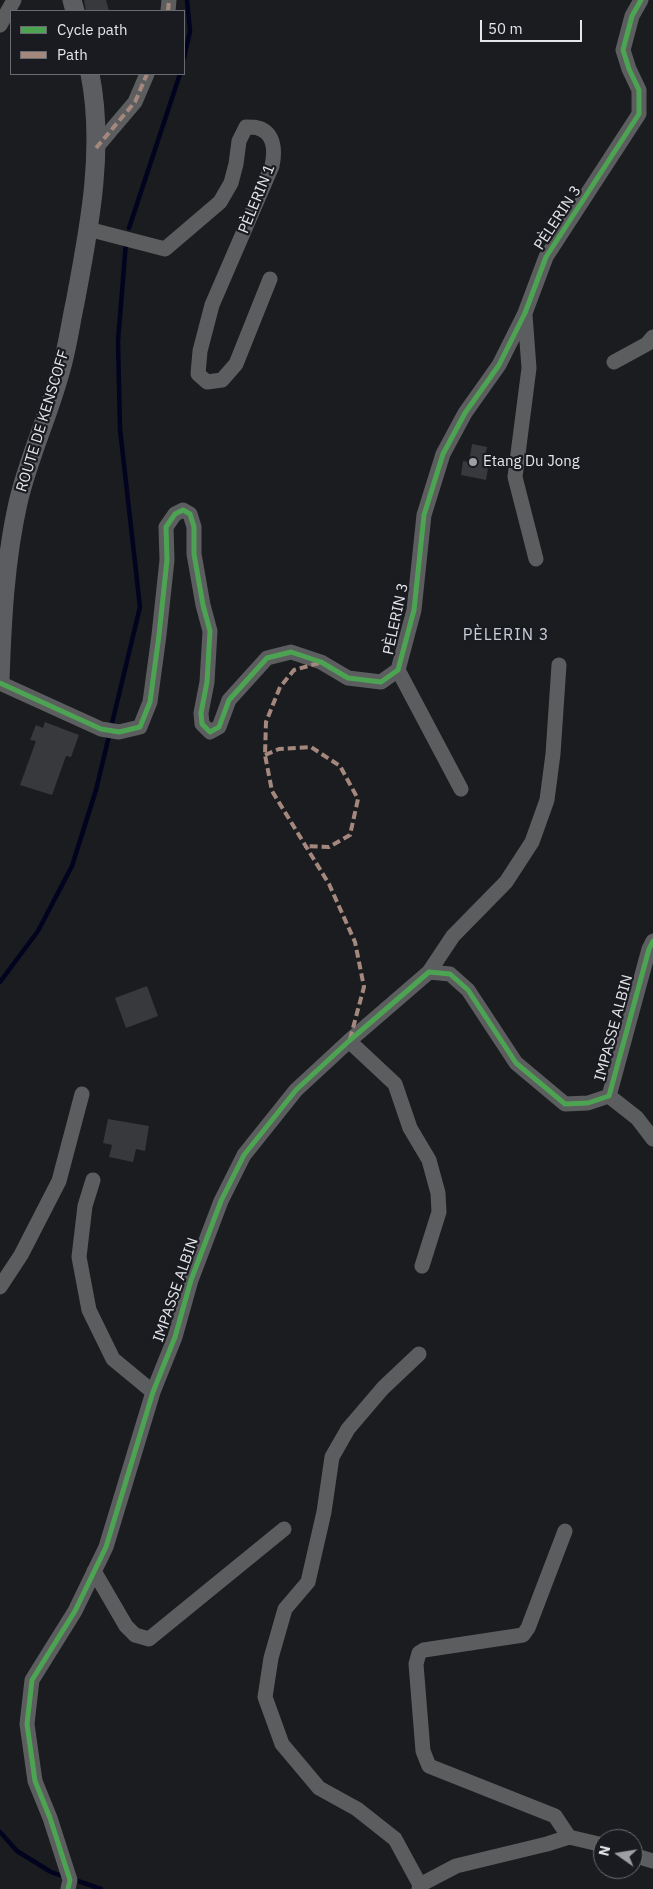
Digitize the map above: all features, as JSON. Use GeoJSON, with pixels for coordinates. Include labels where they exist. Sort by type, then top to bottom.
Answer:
{"type":"FeatureCollection","features":[{"type":"Feature","properties":{"kind":"main road","name":"ROUTE DE KENSCOFF"},"geometry":{"type":"LineString","coordinates":[[0,682],[6,579],[18,503],[60,373],[88,229],[96,148],[94,94],[90,75]]}},
{"type":"Feature","properties":{"kind":"street"},"geometry":{"type":"LineString","coordinates":[[0,25],[14,0]]}},
{"type":"Feature","properties":{"kind":"street","name":"PÈLERIN 3"},"geometry":{"type":"LineString","coordinates":[[0,682],[101,729],[119,732],[140,727],[150,702],[160,635],[166,560],[166,527],[175,514],[183,510],[190,514],[194,527],[194,554],[203,606],[210,631],[207,682],[201,713],[202,724],[210,732],[219,727],[229,700],[267,658],[291,652],[321,662],[348,678],[381,682],[398,670],[414,610],[424,515],[443,454],[466,414],[499,365],[525,313],[546,257],[639,114],[639,90],[623,50],[632,16],[641,0]]}},
{"type":"Feature","properties":{"kind":"street"},"geometry":{"type":"LineString","coordinates":[[96,148],[134,102],[148,75]]}},
{"type":"Feature","properties":{"kind":"street","name":"PÈLERIN 1"},"geometry":{"type":"LineString","coordinates":[[88,229],[165,249],[220,202],[231,183],[239,141],[246,127],[258,128],[269,135],[275,151],[272,166],[212,305],[200,351],[198,374],[207,382],[222,380],[236,364],[270,279]]}},
{"type":"Feature","properties":{"kind":"street"},"geometry":{"type":"LineString","coordinates":[[525,313],[529,368],[515,477],[536,559]]}},
{"type":"Feature","properties":{"kind":"street"},"geometry":{"type":"LineString","coordinates":[[614,362],[646,344],[653,337]]}},
{"type":"Feature","properties":{"kind":"street"},"geometry":{"type":"LineString","coordinates":[[430,972],[453,936],[506,882],[532,842],[547,800],[553,754],[559,665]]}},
{"type":"Feature","properties":{"kind":"street"},"geometry":{"type":"LineString","coordinates":[[398,670],[460,789]]}},
{"type":"Feature","properties":{"kind":"street","name":"IMPASSE ALBIN"},"geometry":{"type":"LineString","coordinates":[[68,1889],[70,1880],[50,1818],[35,1781],[27,1724],[32,1680],[75,1611],[106,1547],[153,1392],[174,1336],[198,1262],[221,1201],[244,1155],[296,1090],[349,1041],[430,972],[450,974],[468,990],[516,1063],[565,1104],[588,1103],[609,1096],[634,1000],[649,948],[653,941]]}},
{"type":"Feature","properties":{"kind":"street"},"geometry":{"type":"LineString","coordinates":[[349,1041],[395,1084],[410,1128],[429,1160],[438,1193],[439,1212],[422,1266]]}},
{"type":"Feature","properties":{"kind":"street"},"geometry":{"type":"LineString","coordinates":[[0,1287],[21,1255],[59,1181],[82,1094]]}},
{"type":"Feature","properties":{"kind":"street"},"geometry":{"type":"LineString","coordinates":[[609,1096],[637,1118],[653,1139]]}},
{"type":"Feature","properties":{"kind":"street"},"geometry":{"type":"LineString","coordinates":[[93,1180],[85,1206],[79,1258],[90,1310],[113,1359],[153,1392]]}},
{"type":"Feature","properties":{"kind":"street"},"geometry":{"type":"LineString","coordinates":[[419,1354],[383,1388],[348,1429],[332,1457],[324,1512],[308,1582],[285,1609],[271,1658],[264,1697],[282,1744],[319,1788],[357,1808],[394,1839],[420,1887],[456,1866],[569,1837],[593,1843]]}},
{"type":"Feature","properties":{"kind":"street"},"geometry":{"type":"LineString","coordinates":[[94,1571],[126,1626],[135,1635],[149,1639],[284,1529]]}},
{"type":"Feature","properties":{"kind":"street"},"geometry":{"type":"LineString","coordinates":[[565,1531],[528,1628],[523,1635],[424,1650],[419,1653],[416,1664],[423,1751],[429,1766],[555,1816],[569,1837]]}},
{"type":"Feature","properties":{"kind":"building"},"geometry":{"type":"Polygon","coordinates":[[[84,0],[106,0],[109,10],[86,10],[84,0]]]}},
{"type":"Feature","properties":{"kind":"building"},"geometry":{"type":"Polygon","coordinates":[[[472,444],[487,447],[483,466],[488,468],[486,480],[461,475],[463,461],[469,462],[472,444]]]}},
{"type":"Feature","properties":{"kind":"building"},"geometry":{"type":"Polygon","coordinates":[[[45,722],[79,735],[71,757],[66,756],[52,795],[20,785],[36,741],[30,740],[36,725],[43,728],[45,722]]]}},
{"type":"Feature","properties":{"kind":"building"},"geometry":{"type":"Polygon","coordinates":[[[147,986],[158,1016],[126,1028],[115,998],[147,986]]]}},
{"type":"Feature","properties":{"kind":"building"},"geometry":{"type":"Polygon","coordinates":[[[108,1119],[149,1126],[145,1151],[136,1149],[133,1162],[109,1157],[112,1145],[103,1143],[108,1119]]]}},
{"type":"Feature","properties":{"kind":"waterway"},"geometry":{"type":"LineString","coordinates":[[185,54],[190,31],[187,0]]}},
{"type":"Feature","properties":{"kind":"waterway"},"geometry":{"type":"LineString","coordinates":[[129,228],[180,75]]}},
{"type":"Feature","properties":{"kind":"waterway"},"geometry":{"type":"LineString","coordinates":[[0,982],[38,931],[72,866],[96,790],[140,607],[120,429],[118,341],[126,242]]}},
{"type":"Feature","properties":{"kind":"waterway"},"geometry":{"type":"LineString","coordinates":[[0,1832],[17,1851],[51,1872],[65,1877]]}},
{"type":"Feature","properties":{"kind":"waterway"},"geometry":{"type":"LineString","coordinates":[[72,1879],[101,1889]]}},
{"type":"Feature","properties":{"kind":"marked path"},"geometry":{"type":"LineString","coordinates":[[168,10],[169,0]]}},
{"type":"Feature","properties":{"kind":"marked path"},"geometry":{"type":"LineString","coordinates":[[96,148],[135,102],[147,75]]}},
{"type":"Feature","properties":{"kind":"marked path"},"geometry":{"type":"LineString","coordinates":[[319,663],[294,670],[280,687],[266,722],[265,755],[272,791],[329,884],[355,942],[364,987],[350,1039]]}},
{"type":"Feature","properties":{"kind":"marked path"},"geometry":{"type":"LineString","coordinates":[[265,755],[279,749],[311,747],[340,766],[358,799],[350,835],[329,847],[304,846]]}},
{"type":"Feature","properties":{"kind":"cycle path"},"geometry":{"type":"LineString","coordinates":[[0,683],[101,729],[119,732],[140,727],[150,702],[159,635],[167,560],[166,527],[175,514],[183,510],[190,514],[194,527],[194,554],[203,605],[210,631],[207,682],[201,713],[202,724],[210,732],[219,727],[229,700],[267,658],[291,652],[321,662],[348,678],[381,682],[398,670],[414,610],[424,515],[443,454],[465,413],[499,365],[525,313],[546,257],[639,114],[639,90],[623,50],[632,16],[641,0]]}},
{"type":"Feature","properties":{"kind":"cycle path"},"geometry":{"type":"LineString","coordinates":[[68,1889],[70,1880],[50,1818],[35,1781],[27,1724],[32,1680],[75,1611],[106,1547],[153,1392],[175,1337],[191,1280],[221,1201],[244,1155],[296,1090],[429,972],[450,974],[468,990],[516,1063],[565,1104],[588,1103],[609,1096],[649,949],[653,941]]}},
{"type":"Feature","properties":{"kind":"place","name":"Etang Du Jong"},"geometry":{"type":"Point","coordinates":[473,462]}},
{"type":"Feature","properties":{"kind":"district","name":"PÈLERIN 3"},"geometry":{"type":"Point","coordinates":[506,635]}}]}
